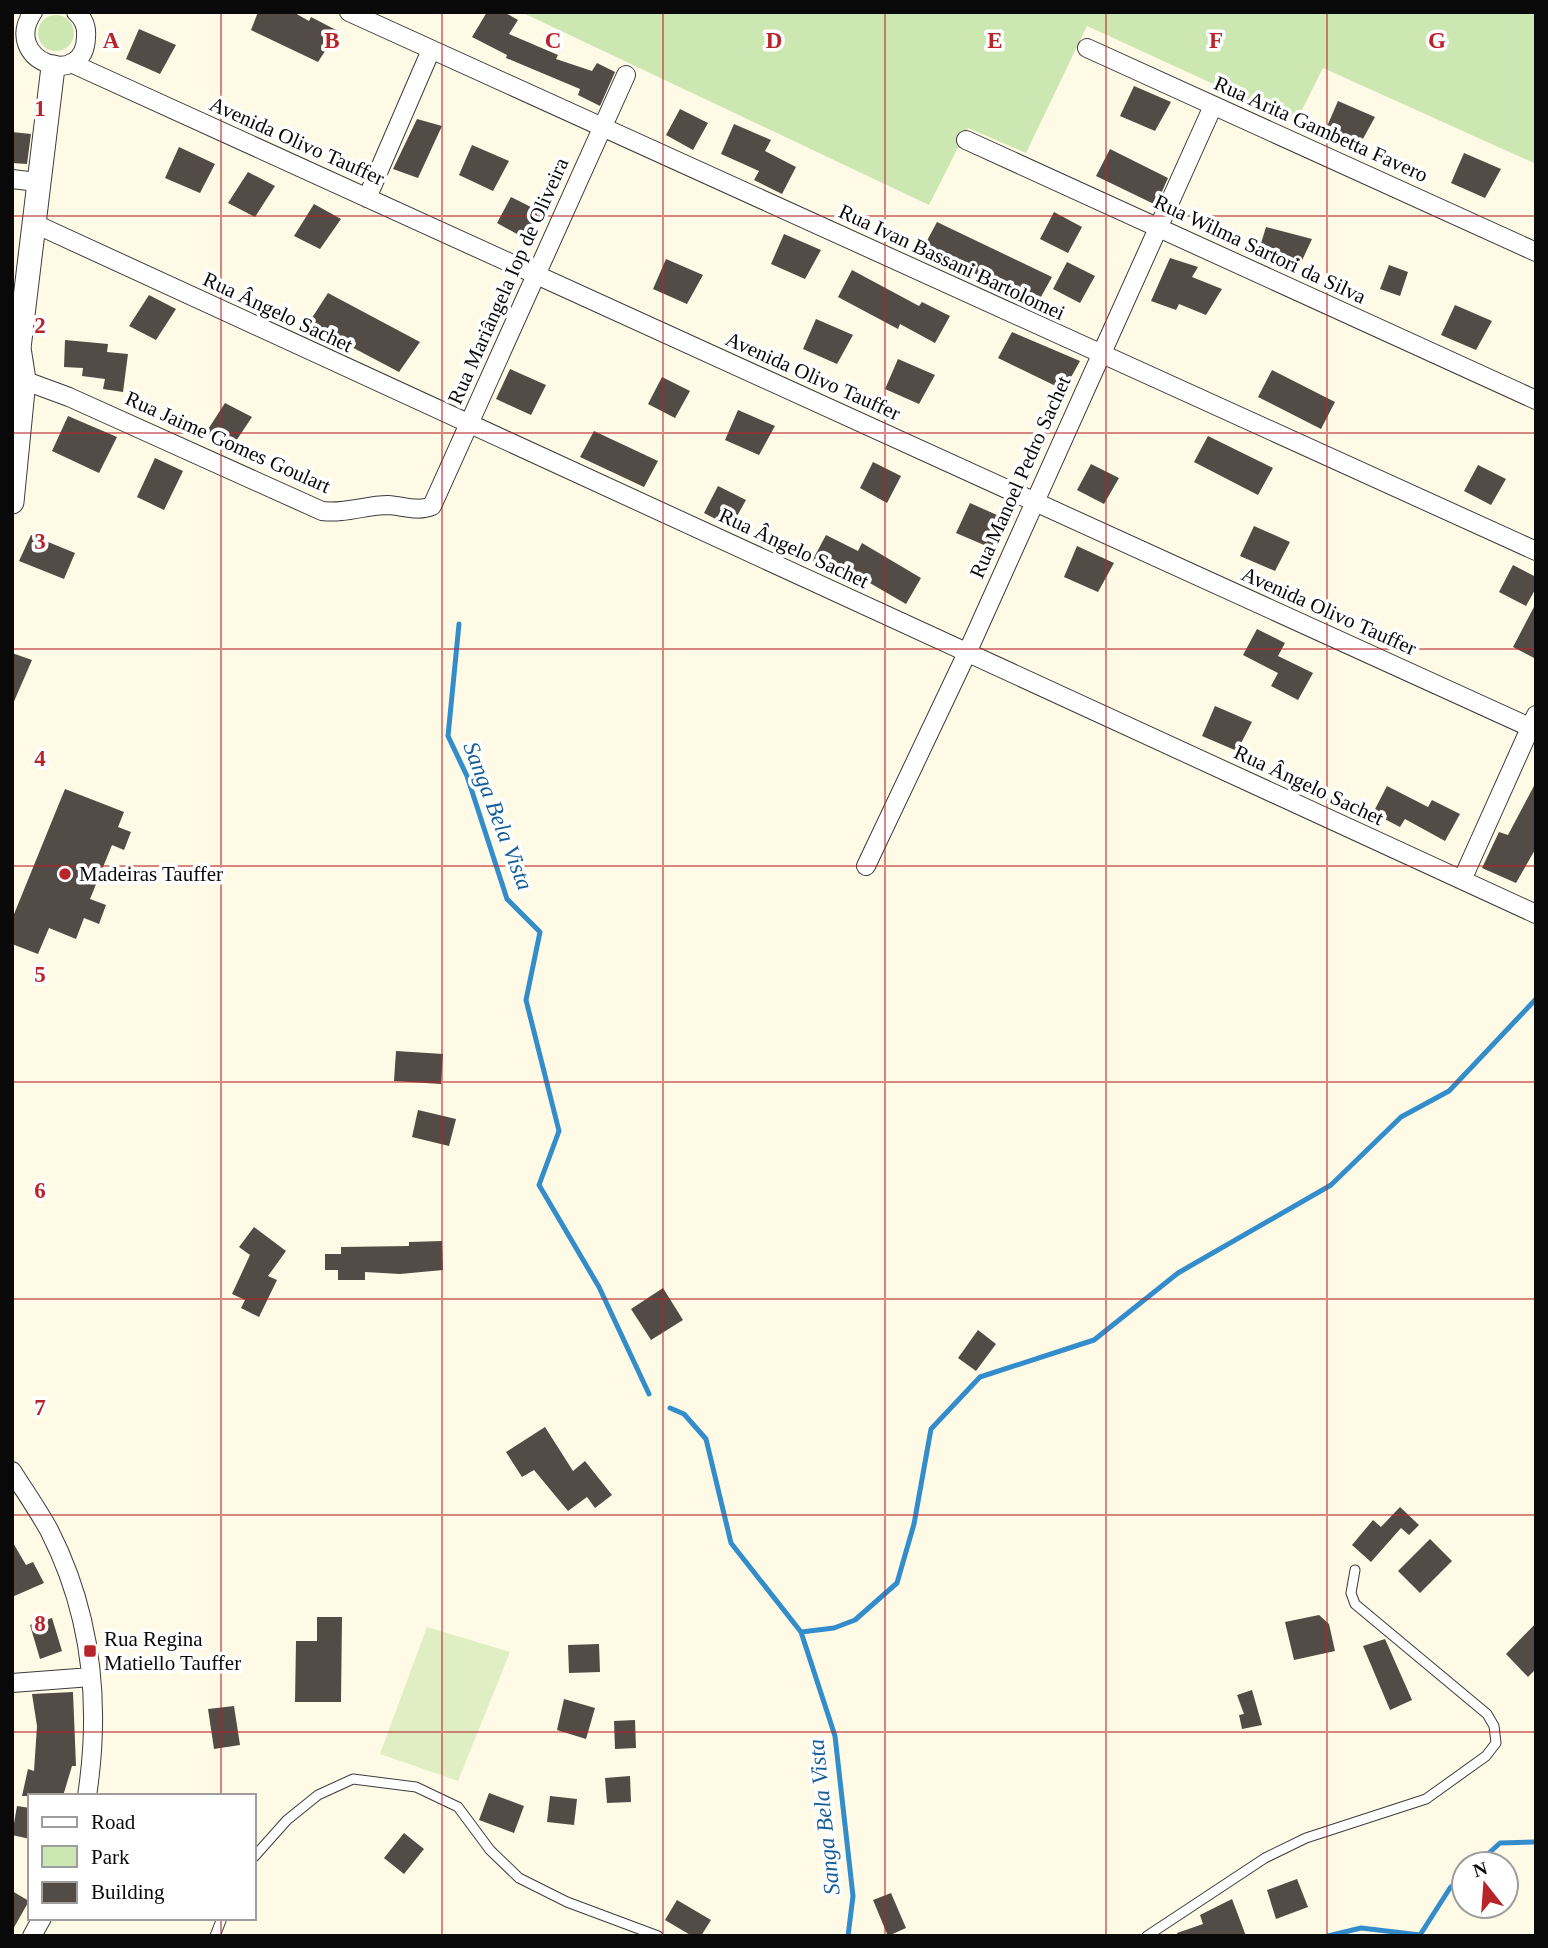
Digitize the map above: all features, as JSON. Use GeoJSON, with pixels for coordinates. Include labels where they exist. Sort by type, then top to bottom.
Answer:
{"type":"FeatureCollection","features":[{"type":"Feature","properties":{"kind":"street"},"geometry":{"type":"LineString","coordinates":[[12,502],[17,319],[37,182],[62,65],[80,54],[86,42],[86,29],[76,12]]}},
{"type":"Feature","properties":{"kind":"street","name":"Rua Ivan Bassani Bartolomei"},"geometry":{"type":"LineString","coordinates":[[349,12],[1536,551]]}},
{"type":"Feature","properties":{"kind":"street","name":"Avenida Olivo Tauffer"},"geometry":{"type":"LineString","coordinates":[[24,18],[24,46],[41,64],[62,65],[367,198],[1033,501],[1534,724]]}},
{"type":"Feature","properties":{"kind":"street","name":"Rua Arita Gambetta Favero"},"geometry":{"type":"LineString","coordinates":[[1087,48],[1536,252]]}},
{"type":"Feature","properties":{"kind":"street"},"geometry":{"type":"LineString","coordinates":[[367,198],[431,50]]}},
{"type":"Feature","properties":{"kind":"street","name":"Rua Mariângela Iop de Oliveira"},"geometry":{"type":"LineString","coordinates":[[432,506],[626,75]]}},
{"type":"Feature","properties":{"kind":"street","name":"Rua Manoel Pedro Sachet"},"geometry":{"type":"LineString","coordinates":[[866,866],[967,653],[1033,501],[1213,106]]}},
{"type":"Feature","properties":{"kind":"street","name":"Rua Wilma Sartori da Silva"},"geometry":{"type":"LineString","coordinates":[[965,140],[1536,400]]}},
{"type":"Feature","properties":{"kind":"street"},"geometry":{"type":"LineString","coordinates":[[12,178],[37,182]]}},
{"type":"Feature","properties":{"kind":"street","name":"Rua Ângelo Sachet"},"geometry":{"type":"LineString","coordinates":[[33,223],[1536,914]]}},
{"type":"Feature","properties":{"kind":"street","name":"Rua Jaime Gomes Goulart"},"geometry":{"type":"LineString","coordinates":[[17,366],[322,511],[338,513],[380,505],[422,510],[432,506]]}},
{"type":"Feature","properties":{"kind":"street"},"geometry":{"type":"LineString","coordinates":[[1462,880],[1534,724]]}},
{"type":"Feature","properties":{"kind":"street"},"geometry":{"type":"LineString","coordinates":[[12,1471],[49,1531],[70,1582],[90,1651],[93,1754],[87,1794]]}},
{"type":"Feature","properties":{"kind":"street"},"geometry":{"type":"LineString","coordinates":[[12,1683],[92,1677]]}},
{"type":"Feature","properties":{"kind":"street"},"geometry":{"type":"LineString","coordinates":[[32,1936],[41,1920]]}},
{"type":"Feature","properties":{"kind":"lane"},"geometry":{"type":"LineString","coordinates":[[1147,1936],[1265,1858],[1306,1838],[1426,1799],[1486,1756],[1496,1743],[1494,1726],[1487,1714],[1354,1604],[1351,1593],[1355,1570]]}},
{"type":"Feature","properties":{"kind":"lane"},"geometry":{"type":"LineString","coordinates":[[256,1855],[287,1820],[318,1795],[353,1779],[416,1787],[458,1807],[491,1850],[519,1878],[567,1902],[658,1936]]}},
{"type":"Feature","properties":{"kind":"green space"},"geometry":{"type":"Polygon","coordinates":[[[521,12],[1536,12],[1536,164],[1323,68],[1296,122],[1087,26],[1026,153],[968,128],[929,205],[521,12]]]}},
{"type":"Feature","properties":{"kind":"green space"},"geometry":{"type":"Polygon","coordinates":[[[56,15],[69,20],[74,33],[69,46],[56,51],[43,46],[38,33],[43,20],[56,15]]]}},
{"type":"Feature","properties":{"kind":"green space"},"geometry":{"type":"Polygon","coordinates":[[[427,1627],[510,1652],[458,1781],[380,1754],[427,1627]]]}},
{"type":"Feature","properties":{"kind":"building"},"geometry":{"type":"Polygon","coordinates":[[[258,12],[293,12],[309,21],[311,17],[338,31],[318,62],[251,30],[258,12]]]}},
{"type":"Feature","properties":{"kind":"building"},"geometry":{"type":"Polygon","coordinates":[[[487,12],[504,12],[518,20],[509,34],[558,55],[556,59],[592,71],[597,63],[615,72],[600,106],[578,95],[580,89],[506,58],[507,55],[472,37],[487,12]]]}},
{"type":"Feature","properties":{"kind":"building"},"geometry":{"type":"Polygon","coordinates":[[[139,29],[176,45],[160,74],[126,59],[139,29]]]}},
{"type":"Feature","properties":{"kind":"building"},"geometry":{"type":"Polygon","coordinates":[[[1134,86],[1171,102],[1155,131],[1120,116],[1134,86]]]}},
{"type":"Feature","properties":{"kind":"building"},"geometry":{"type":"Polygon","coordinates":[[[1338,101],[1375,117],[1359,146],[1325,131],[1338,101]]]}},
{"type":"Feature","properties":{"kind":"building"},"geometry":{"type":"Polygon","coordinates":[[[680,109],[708,123],[693,150],[666,135],[680,109]]]}},
{"type":"Feature","properties":{"kind":"building"},"geometry":{"type":"Polygon","coordinates":[[[417,119],[442,126],[418,178],[393,169],[417,119]]]}},
{"type":"Feature","properties":{"kind":"building"},"geometry":{"type":"Polygon","coordinates":[[[734,124],[771,140],[765,151],[796,167],[782,194],[754,180],[759,171],[721,154],[734,124]]]}},
{"type":"Feature","properties":{"kind":"building"},"geometry":{"type":"Polygon","coordinates":[[[12,132],[31,134],[27,164],[12,163],[12,132]]]}},
{"type":"Feature","properties":{"kind":"building"},"geometry":{"type":"Polygon","coordinates":[[[472,145],[509,161],[493,191],[459,175],[472,145]]]}},
{"type":"Feature","properties":{"kind":"building"},"geometry":{"type":"Polygon","coordinates":[[[179,147],[215,164],[200,193],[165,178],[179,147]]]}},
{"type":"Feature","properties":{"kind":"building"},"geometry":{"type":"Polygon","coordinates":[[[1110,149],[1168,178],[1156,205],[1096,176],[1110,149]]]}},
{"type":"Feature","properties":{"kind":"building"},"geometry":{"type":"Polygon","coordinates":[[[1464,153],[1501,169],[1485,198],[1451,183],[1464,153]]]}},
{"type":"Feature","properties":{"kind":"building"},"geometry":{"type":"Polygon","coordinates":[[[248,172],[275,186],[255,217],[228,203],[248,172]]]}},
{"type":"Feature","properties":{"kind":"building"},"geometry":{"type":"Polygon","coordinates":[[[511,197],[539,211],[524,238],[497,223],[511,197]]]}},
{"type":"Feature","properties":{"kind":"building"},"geometry":{"type":"Polygon","coordinates":[[[314,204],[341,219],[320,249],[294,236],[314,204]]]}},
{"type":"Feature","properties":{"kind":"building"},"geometry":{"type":"Polygon","coordinates":[[[1054,212],[1082,227],[1068,253],[1040,239],[1054,212]]]}},
{"type":"Feature","properties":{"kind":"building"},"geometry":{"type":"Polygon","coordinates":[[[937,222],[1052,277],[1037,304],[923,248],[937,222]]]}},
{"type":"Feature","properties":{"kind":"building"},"geometry":{"type":"Polygon","coordinates":[[[1266,227],[1312,239],[1299,267],[1286,259],[1259,250],[1266,227]]]}},
{"type":"Feature","properties":{"kind":"building"},"geometry":{"type":"Polygon","coordinates":[[[784,234],[821,250],[805,279],[771,264],[784,234]]]}},
{"type":"Feature","properties":{"kind":"building"},"geometry":{"type":"Polygon","coordinates":[[[1170,258],[1198,267],[1192,277],[1222,289],[1206,315],[1179,304],[1176,310],[1151,301],[1170,258]]]}},
{"type":"Feature","properties":{"kind":"building"},"geometry":{"type":"Polygon","coordinates":[[[666,259],[703,275],[687,304],[653,289],[666,259]]]}},
{"type":"Feature","properties":{"kind":"building"},"geometry":{"type":"Polygon","coordinates":[[[1067,262],[1095,276],[1080,303],[1053,289],[1067,262]]]}},
{"type":"Feature","properties":{"kind":"building"},"geometry":{"type":"Polygon","coordinates":[[[1389,265],[1408,272],[1400,296],[1380,289],[1389,265]]]}},
{"type":"Feature","properties":{"kind":"building"},"geometry":{"type":"Polygon","coordinates":[[[852,270],[919,306],[922,302],[950,316],[935,343],[900,324],[898,329],[838,297],[852,270]]]}},
{"type":"Feature","properties":{"kind":"building"},"geometry":{"type":"Polygon","coordinates":[[[328,293],[420,342],[399,372],[308,324],[328,293]]]}},
{"type":"Feature","properties":{"kind":"building"},"geometry":{"type":"Polygon","coordinates":[[[149,295],[176,309],[156,340],[129,326],[149,295]]]}},
{"type":"Feature","properties":{"kind":"building"},"geometry":{"type":"Polygon","coordinates":[[[1455,305],[1492,321],[1476,350],[1441,335],[1455,305]]]}},
{"type":"Feature","properties":{"kind":"building"},"geometry":{"type":"Polygon","coordinates":[[[816,319],[853,335],[837,364],[803,349],[816,319]]]}},
{"type":"Feature","properties":{"kind":"building"},"geometry":{"type":"Polygon","coordinates":[[[1012,332],[1080,361],[1064,390],[998,358],[1012,332]]]}},
{"type":"Feature","properties":{"kind":"building"},"geometry":{"type":"Polygon","coordinates":[[[65,340],[108,344],[107,352],[128,354],[123,392],[103,389],[105,379],[82,376],[83,368],[64,367],[65,340]]]}},
{"type":"Feature","properties":{"kind":"building"},"geometry":{"type":"Polygon","coordinates":[[[898,359],[935,375],[919,404],[885,389],[898,359]]]}},
{"type":"Feature","properties":{"kind":"building"},"geometry":{"type":"Polygon","coordinates":[[[510,369],[546,385],[531,415],[496,399],[510,369]]]}},
{"type":"Feature","properties":{"kind":"building"},"geometry":{"type":"Polygon","coordinates":[[[1272,370],[1335,402],[1321,429],[1258,397],[1272,370]]]}},
{"type":"Feature","properties":{"kind":"building"},"geometry":{"type":"Polygon","coordinates":[[[662,377],[690,391],[675,418],[648,404],[662,377]]]}},
{"type":"Feature","properties":{"kind":"building"},"geometry":{"type":"Polygon","coordinates":[[[225,403],[252,417],[232,447],[205,434],[225,403]]]}},
{"type":"Feature","properties":{"kind":"building"},"geometry":{"type":"Polygon","coordinates":[[[738,410],[775,426],[759,455],[725,440],[738,410]]]}},
{"type":"Feature","properties":{"kind":"building"},"geometry":{"type":"Polygon","coordinates":[[[68,416],[117,437],[99,473],[52,451],[68,416]]]}},
{"type":"Feature","properties":{"kind":"building"},"geometry":{"type":"Polygon","coordinates":[[[594,431],[658,461],[644,487],[580,457],[594,431]]]}},
{"type":"Feature","properties":{"kind":"building"},"geometry":{"type":"Polygon","coordinates":[[[1208,436],[1273,468],[1258,495],[1194,462],[1208,436]]]}},
{"type":"Feature","properties":{"kind":"building"},"geometry":{"type":"Polygon","coordinates":[[[155,458],[183,471],[164,510],[137,497],[155,458]]]}},
{"type":"Feature","properties":{"kind":"building"},"geometry":{"type":"Polygon","coordinates":[[[873,462],[901,476],[887,503],[860,488],[873,462]]]}},
{"type":"Feature","properties":{"kind":"building"},"geometry":{"type":"Polygon","coordinates":[[[1091,464],[1119,478],[1104,504],[1077,490],[1091,464]]]}},
{"type":"Feature","properties":{"kind":"building"},"geometry":{"type":"Polygon","coordinates":[[[1478,465],[1506,479],[1491,505],[1464,491],[1478,465]]]}},
{"type":"Feature","properties":{"kind":"building"},"geometry":{"type":"Polygon","coordinates":[[[718,486],[746,500],[731,527],[704,513],[718,486]]]}},
{"type":"Feature","properties":{"kind":"building"},"geometry":{"type":"Polygon","coordinates":[[[970,503],[1006,519],[991,548],[956,533],[970,503]]]}},
{"type":"Feature","properties":{"kind":"building"},"geometry":{"type":"Polygon","coordinates":[[[1254,526],[1290,542],[1275,571],[1240,556],[1254,526]]]}},
{"type":"Feature","properties":{"kind":"building"},"geometry":{"type":"Polygon","coordinates":[[[31,535],[75,553],[64,579],[19,561],[31,535]]]}},
{"type":"Feature","properties":{"kind":"building"},"geometry":{"type":"Polygon","coordinates":[[[826,535],[858,551],[862,543],[921,578],[906,604],[844,568],[840,576],[812,561],[826,535]]]}},
{"type":"Feature","properties":{"kind":"building"},"geometry":{"type":"Polygon","coordinates":[[[1077,546],[1114,563],[1098,592],[1064,577],[1077,546]]]}},
{"type":"Feature","properties":{"kind":"building"},"geometry":{"type":"Polygon","coordinates":[[[1513,565],[1536,577],[1536,588],[1526,606],[1499,592],[1513,565]]]}},
{"type":"Feature","properties":{"kind":"building"},"geometry":{"type":"Polygon","coordinates":[[[1536,603],[1536,659],[1513,647],[1536,603]]]}},
{"type":"Feature","properties":{"kind":"building"},"geometry":{"type":"Polygon","coordinates":[[[1257,629],[1285,643],[1278,656],[1313,673],[1298,700],[1271,686],[1278,673],[1243,655],[1257,629]]]}},
{"type":"Feature","properties":{"kind":"building"},"geometry":{"type":"Polygon","coordinates":[[[12,653],[32,660],[12,706],[12,653]]]}},
{"type":"Feature","properties":{"kind":"building"},"geometry":{"type":"Polygon","coordinates":[[[1215,706],[1252,722],[1237,751],[1202,736],[1215,706]]]}},
{"type":"Feature","properties":{"kind":"building"},"geometry":{"type":"Polygon","coordinates":[[[1536,782],[1536,848],[1516,883],[1482,868],[1499,832],[1508,835],[1536,782]]]}},
{"type":"Feature","properties":{"kind":"building"},"geometry":{"type":"Polygon","coordinates":[[[1387,786],[1428,807],[1432,800],[1460,814],[1445,841],[1405,819],[1400,827],[1373,813],[1387,786]]]}},
{"type":"Feature","properties":{"kind":"building","name":"Madeiras Tauffer"},"geometry":{"type":"Polygon","coordinates":[[[65,789],[124,812],[118,827],[131,832],[124,850],[112,845],[90,899],[106,905],[99,924],[84,918],[76,939],[49,928],[38,954],[12,944],[12,919],[65,789]]]}},
{"type":"Feature","properties":{"kind":"building"},"geometry":{"type":"Polygon","coordinates":[[[396,1051],[443,1054],[441,1084],[394,1081],[396,1051]]]}},
{"type":"Feature","properties":{"kind":"building"},"geometry":{"type":"Polygon","coordinates":[[[418,1110],[456,1119],[449,1146],[412,1137],[418,1110]]]}},
{"type":"Feature","properties":{"kind":"building"},"geometry":{"type":"Polygon","coordinates":[[[254,1227],[286,1251],[268,1276],[277,1280],[259,1317],[241,1308],[245,1300],[232,1294],[250,1255],[239,1247],[254,1227]]]}},
{"type":"Feature","properties":{"kind":"building"},"geometry":{"type":"Polygon","coordinates":[[[442,1241],[443,1270],[400,1274],[365,1272],[365,1280],[338,1280],[338,1270],[325,1270],[325,1254],[341,1254],[341,1247],[409,1246],[409,1242],[442,1241]]]}},
{"type":"Feature","properties":{"kind":"building"},"geometry":{"type":"Polygon","coordinates":[[[663,1288],[683,1320],[651,1340],[631,1309],[663,1288]]]}},
{"type":"Feature","properties":{"kind":"building"},"geometry":{"type":"Polygon","coordinates":[[[978,1330],[996,1344],[976,1371],[958,1358],[978,1330]]]}},
{"type":"Feature","properties":{"kind":"building"},"geometry":{"type":"Polygon","coordinates":[[[545,1427],[573,1471],[585,1461],[612,1495],[595,1508],[587,1497],[568,1511],[534,1470],[522,1477],[506,1452],[545,1427]]]}},
{"type":"Feature","properties":{"kind":"building"},"geometry":{"type":"Polygon","coordinates":[[[1400,1507],[1419,1525],[1409,1535],[1401,1528],[1371,1562],[1352,1545],[1373,1520],[1381,1527],[1400,1507]]]}},
{"type":"Feature","properties":{"kind":"building"},"geometry":{"type":"Polygon","coordinates":[[[1430,1539],[1452,1561],[1420,1593],[1398,1571],[1430,1539]]]}},
{"type":"Feature","properties":{"kind":"building"},"geometry":{"type":"Polygon","coordinates":[[[12,1541],[26,1565],[33,1562],[44,1583],[12,1597],[12,1541]]]}},
{"type":"Feature","properties":{"kind":"building"},"geometry":{"type":"Polygon","coordinates":[[[1319,1615],[1329,1624],[1335,1651],[1294,1660],[1285,1622],[1319,1615]]]}},
{"type":"Feature","properties":{"kind":"building"},"geometry":{"type":"Polygon","coordinates":[[[317,1617],[342,1617],[341,1702],[295,1702],[296,1641],[317,1641],[317,1617]]]}},
{"type":"Feature","properties":{"kind":"building"},"geometry":{"type":"Polygon","coordinates":[[[52,1618],[62,1651],[40,1659],[30,1625],[52,1618]]]}},
{"type":"Feature","properties":{"kind":"building"},"geometry":{"type":"Polygon","coordinates":[[[1536,1623],[1536,1669],[1528,1677],[1506,1654],[1536,1623]]]}},
{"type":"Feature","properties":{"kind":"building"},"geometry":{"type":"Polygon","coordinates":[[[1385,1639],[1412,1700],[1390,1710],[1363,1646],[1385,1639]]]}},
{"type":"Feature","properties":{"kind":"building"},"geometry":{"type":"Polygon","coordinates":[[[599,1644],[600,1672],[569,1673],[568,1645],[599,1644]]]}},
{"type":"Feature","properties":{"kind":"building"},"geometry":{"type":"Polygon","coordinates":[[[1252,1690],[1262,1725],[1242,1729],[1239,1715],[1244,1714],[1237,1695],[1252,1690]]]}},
{"type":"Feature","properties":{"kind":"building"},"geometry":{"type":"Polygon","coordinates":[[[73,1692],[76,1766],[72,1766],[64,1794],[22,1796],[28,1769],[34,1771],[37,1726],[32,1694],[73,1692]]]}},
{"type":"Feature","properties":{"kind":"building"},"geometry":{"type":"Polygon","coordinates":[[[564,1699],[595,1708],[586,1739],[557,1730],[564,1699]]]}},
{"type":"Feature","properties":{"kind":"building"},"geometry":{"type":"Polygon","coordinates":[[[234,1706],[240,1745],[214,1749],[208,1709],[234,1706]]]}},
{"type":"Feature","properties":{"kind":"building"},"geometry":{"type":"Polygon","coordinates":[[[635,1720],[636,1748],[615,1749],[614,1721],[635,1720]]]}},
{"type":"Feature","properties":{"kind":"building"},"geometry":{"type":"Polygon","coordinates":[[[630,1776],[631,1802],[607,1803],[605,1778],[630,1776]]]}},
{"type":"Feature","properties":{"kind":"building"},"geometry":{"type":"Polygon","coordinates":[[[489,1793],[524,1806],[514,1833],[479,1820],[489,1793]]]}},
{"type":"Feature","properties":{"kind":"building"},"geometry":{"type":"Polygon","coordinates":[[[550,1796],[577,1799],[574,1825],[547,1822],[550,1796]]]}},
{"type":"Feature","properties":{"kind":"building"},"geometry":{"type":"Polygon","coordinates":[[[17,1806],[28,1808],[28,1839],[12,1835],[17,1806]]]}},
{"type":"Feature","properties":{"kind":"building"},"geometry":{"type":"Polygon","coordinates":[[[404,1833],[424,1849],[404,1874],[384,1858],[404,1833]]]}},
{"type":"Feature","properties":{"kind":"building"},"geometry":{"type":"Polygon","coordinates":[[[1297,1879],[1308,1907],[1276,1919],[1267,1890],[1297,1879]]]}},
{"type":"Feature","properties":{"kind":"building"},"geometry":{"type":"Polygon","coordinates":[[[12,1891],[28,1903],[12,1931],[12,1891]]]}},
{"type":"Feature","properties":{"kind":"building"},"geometry":{"type":"Polygon","coordinates":[[[891,1893],[906,1928],[888,1936],[873,1900],[891,1893]]]}},
{"type":"Feature","properties":{"kind":"building"},"geometry":{"type":"Polygon","coordinates":[[[1232,1899],[1246,1936],[1177,1936],[1177,1933],[1203,1924],[1200,1915],[1232,1899]]]}},
{"type":"Feature","properties":{"kind":"building"},"geometry":{"type":"Polygon","coordinates":[[[677,1900],[711,1920],[701,1936],[692,1936],[665,1920],[677,1900]]]}},
{"type":"Feature","properties":{"kind":"waterway","name":"Sanga Bela Vista"},"geometry":{"type":"LineString","coordinates":[[459,624],[448,736],[467,776],[507,899],[540,932],[526,1000],[559,1131],[539,1185],[599,1287],[649,1394]]}},
{"type":"Feature","properties":{"kind":"waterway"},"geometry":{"type":"LineString","coordinates":[[801,1632],[834,1628],[855,1620],[897,1583],[914,1524],[931,1429],[980,1377],[1094,1340],[1178,1273],[1331,1185],[1401,1117],[1449,1091],[1536,999]]}},
{"type":"Feature","properties":{"kind":"waterway","name":"Sanga Bela Vista"},"geometry":{"type":"LineString","coordinates":[[670,1408],[684,1414],[706,1439],[731,1543],[801,1632],[835,1736],[853,1896],[848,1936]]}},
{"type":"Feature","properties":{"kind":"waterway"},"geometry":{"type":"LineString","coordinates":[[1492,1850],[1500,1843],[1536,1842]]}},
{"type":"Feature","properties":{"kind":"waterway"},"geometry":{"type":"LineString","coordinates":[[1328,1936],[1361,1928],[1420,1935],[1450,1888]]}},
{"type":"Feature","properties":{"kind":"place","name":"Madeiras Tauffer"},"geometry":{"type":"Point","coordinates":[65,874]}},
{"type":"Feature","properties":{"kind":"place","name":"Rua Regina Matiello Tauffer"},"geometry":{"type":"Point","coordinates":[90,1651]}}]}
